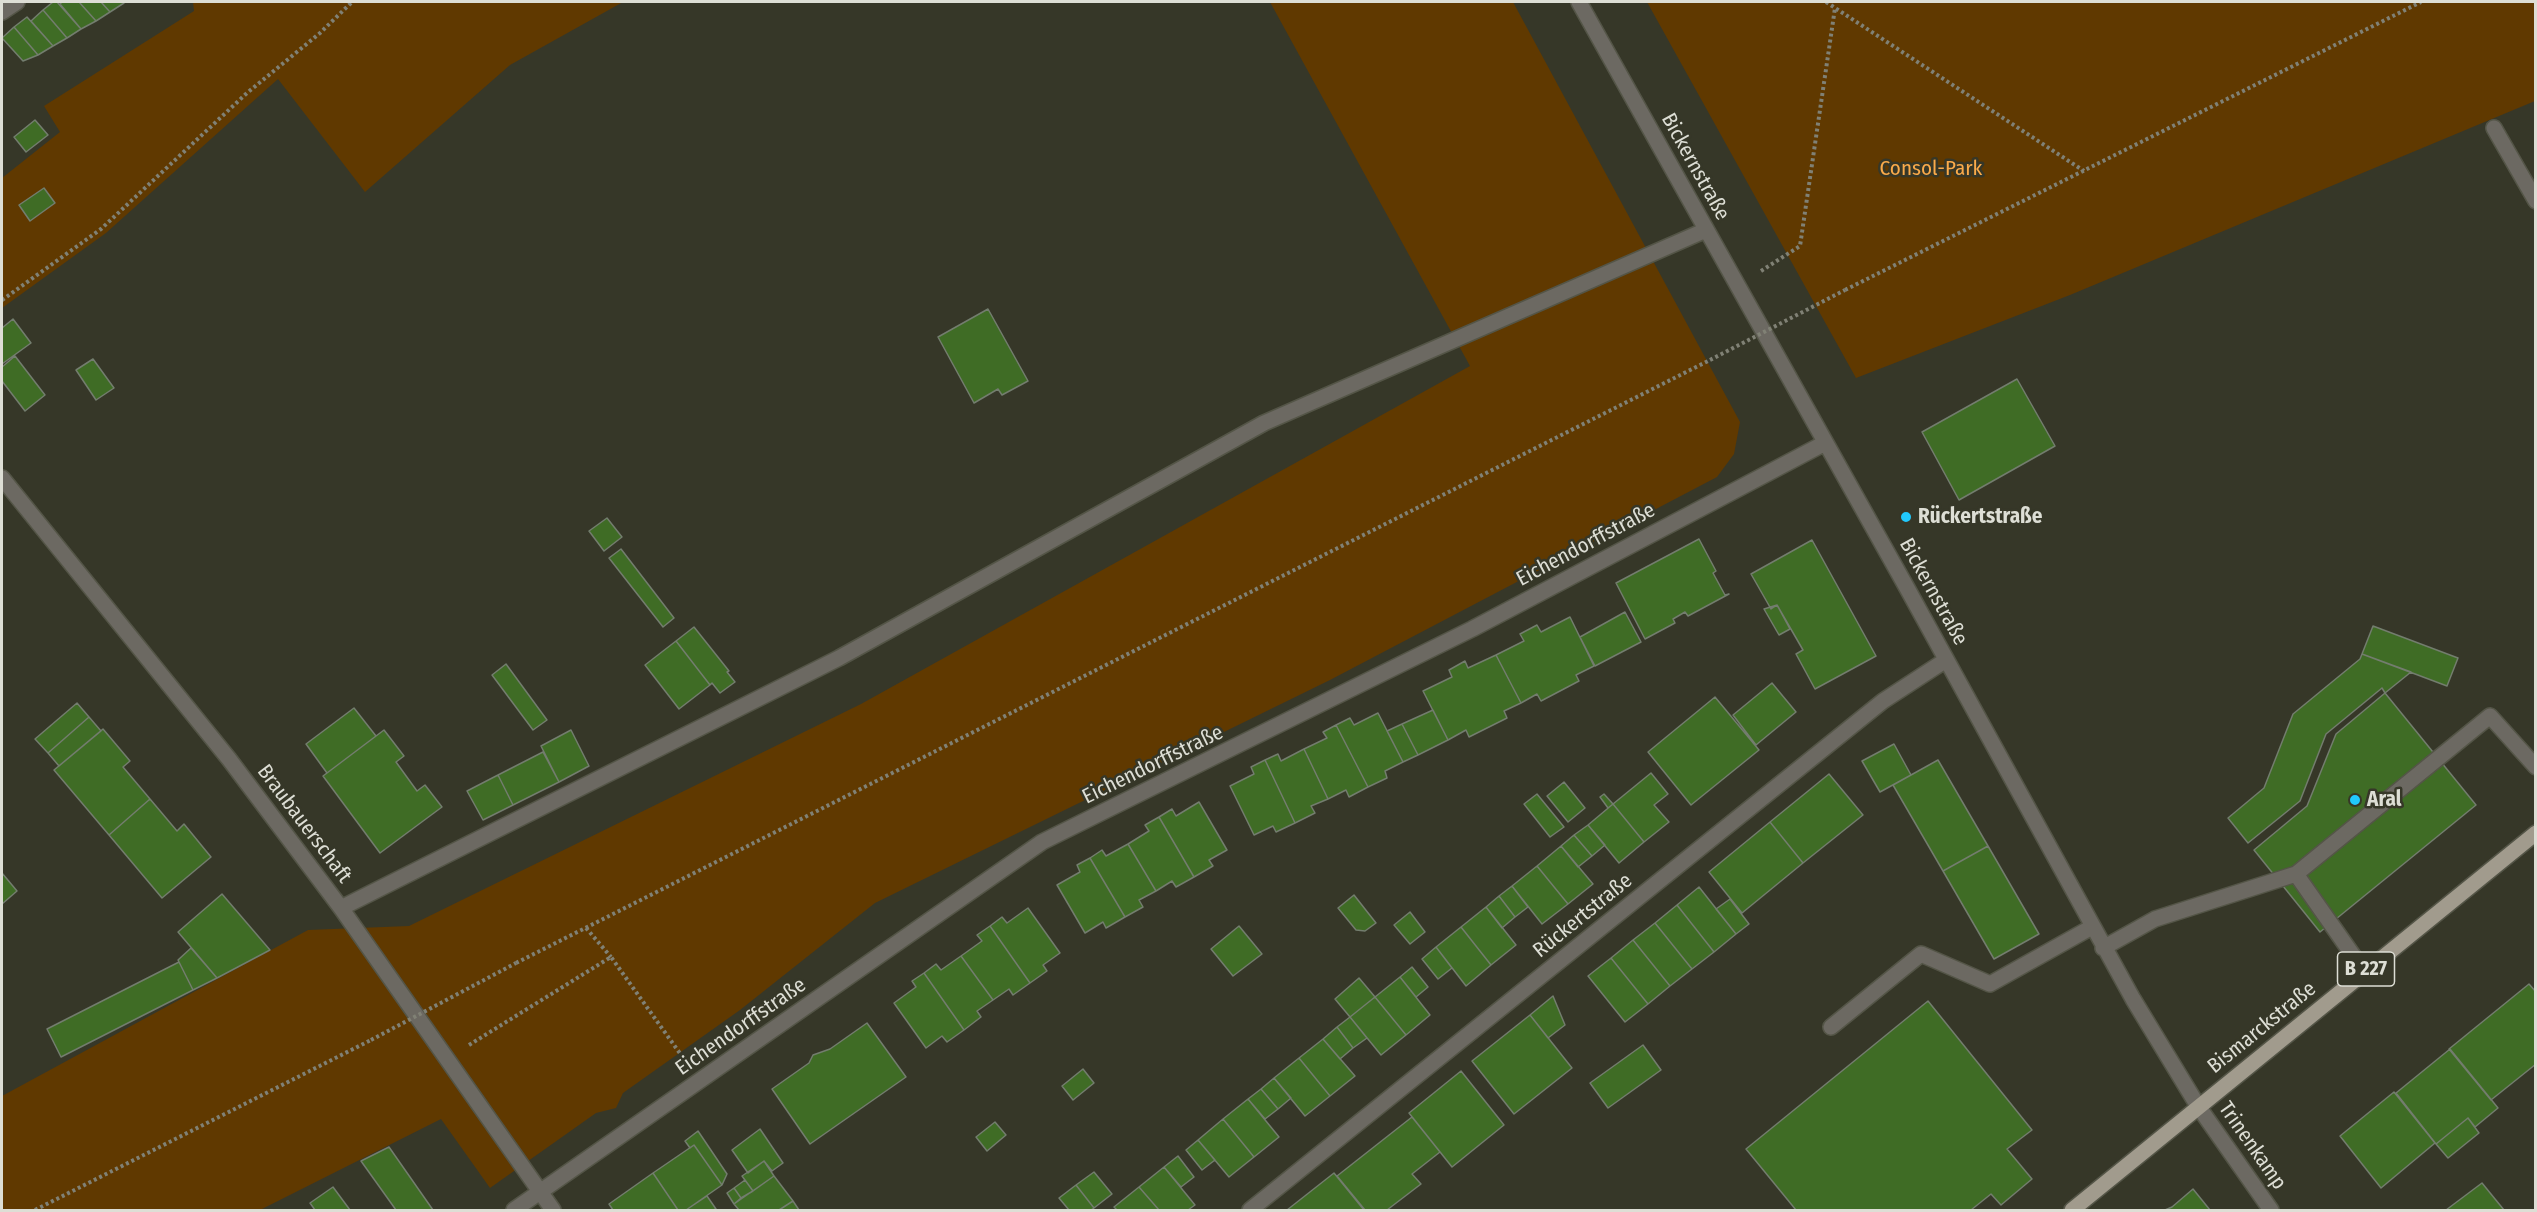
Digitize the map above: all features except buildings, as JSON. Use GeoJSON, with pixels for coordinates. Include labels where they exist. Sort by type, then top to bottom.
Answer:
{"type":"FeatureCollection","features":[{"type":"Feature","properties":{"kind":"main road","name":"Bismarckstraße"},"geometry":{"type":"LineString","coordinates":[[2072,1210],[2535,833]]}},
{"type":"Feature","properties":{"kind":"street"},"geometry":{"type":"LineString","coordinates":[[2,12],[17,2]]}},
{"type":"Feature","properties":{"kind":"street","name":"Bickernstraße"},"geometry":{"type":"LineString","coordinates":[[1579,2],[1826,443],[2103,948],[2198,1106]]}},
{"type":"Feature","properties":{"kind":"street"},"geometry":{"type":"LineString","coordinates":[[2494,128],[2535,201]]}},
{"type":"Feature","properties":{"kind":"street"},"geometry":{"type":"LineString","coordinates":[[341,908],[839,658],[1264,423],[1706,230]]}},
{"type":"Feature","properties":{"kind":"street","name":"Eichendorffstraße"},"geometry":{"type":"LineString","coordinates":[[514,1210],[1042,842],[1472,629],[1826,443]]}},
{"type":"Feature","properties":{"kind":"street","name":"Braubauerschaft"},"geometry":{"type":"LineString","coordinates":[[2,478],[229,759],[341,908],[553,1210]]}},
{"type":"Feature","properties":{"kind":"street","name":"Rückertstraße"},"geometry":{"type":"LineString","coordinates":[[1250,1210],[1883,701],[1946,660]]}},
{"type":"Feature","properties":{"kind":"street"},"geometry":{"type":"LineString","coordinates":[[2103,948],[2155,919],[2296,874],[2490,716],[2535,767]]}},
{"type":"Feature","properties":{"kind":"street"},"geometry":{"type":"LineString","coordinates":[[2296,874],[2364,971]]}},
{"type":"Feature","properties":{"kind":"street"},"geometry":{"type":"LineString","coordinates":[[1831,1027],[1921,954],[1990,984],[2092,927]]}},
{"type":"Feature","properties":{"kind":"street","name":"Trinenkamp"},"geometry":{"type":"LineString","coordinates":[[2198,1106],[2271,1210]]}},
{"type":"Feature","properties":{"kind":"path"},"geometry":{"type":"LineString","coordinates":[[2,300],[101,229],[247,93],[321,33],[352,2]]}},
{"type":"Feature","properties":{"kind":"path"},"geometry":{"type":"LineString","coordinates":[[1826,2],[2084,171]]}},
{"type":"Feature","properties":{"kind":"path"},"geometry":{"type":"LineString","coordinates":[[35,1210],[371,1040],[516,963],[1845,290],[2421,2]]}},
{"type":"Feature","properties":{"kind":"path"},"geometry":{"type":"LineString","coordinates":[[1738,285],[1800,246],[1835,8]]}},
{"type":"Feature","properties":{"kind":"path"},"geometry":{"type":"LineString","coordinates":[[586,928],[611,957],[700,1081]]}},
{"type":"Feature","properties":{"kind":"path"},"geometry":{"type":"LineString","coordinates":[[447,1058],[611,957]]}},
{"type":"Feature","properties":{"kind":"green space"},"geometry":{"type":"Polygon","coordinates":[[[193,2],[623,2],[510,65],[365,192],[278,79],[106,233],[2,308],[2,178],[60,132],[44,106],[194,11],[193,2]]]}},
{"type":"Feature","properties":{"kind":"green space"},"geometry":{"type":"Polygon","coordinates":[[[1270,2],[1513,2],[1740,422],[1734,454],[1717,477],[1330,680],[875,903],[740,1010],[623,1093],[616,1108],[596,1113],[490,1188],[441,1119],[260,1210],[2,1210],[2,1096],[308,930],[409,926],[861,704],[1470,366],[1270,2]]]}},
{"type":"Feature","properties":{"kind":"green space","name":"Consol-Park"},"geometry":{"type":"Polygon","coordinates":[[[1647,2],[2535,2],[2535,101],[2070,295],[1856,378],[1647,2]]]}},
{"type":"Feature","properties":{"kind":"place","name":"Rückertstraße"},"geometry":{"type":"Point","coordinates":[1906,517]}},
{"type":"Feature","properties":{"kind":"place","name":"Aral"},"geometry":{"type":"Point","coordinates":[2355,800]}}]}
